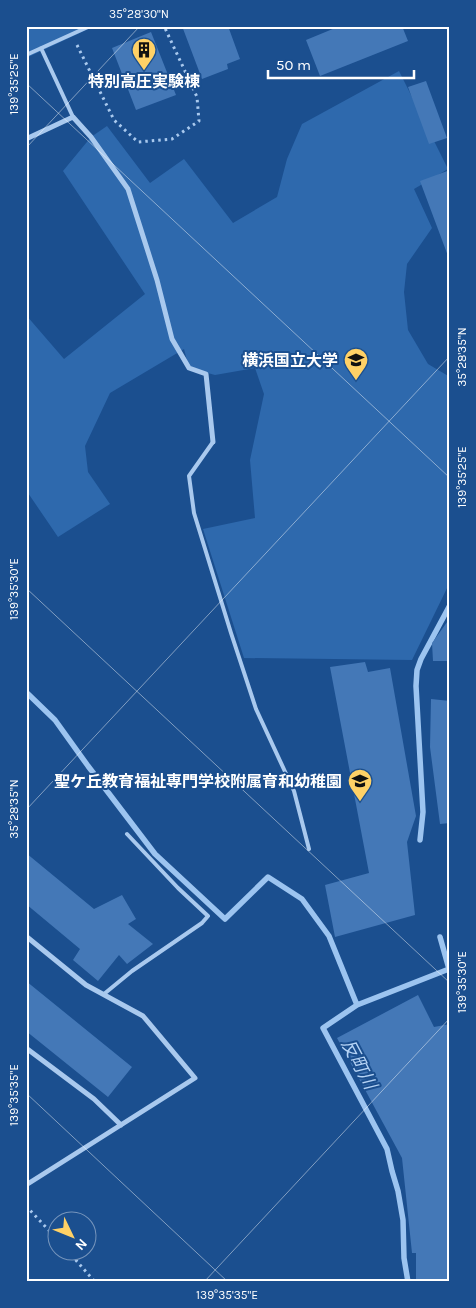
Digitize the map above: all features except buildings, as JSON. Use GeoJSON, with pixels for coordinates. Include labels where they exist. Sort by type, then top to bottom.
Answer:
{"type":"FeatureCollection","features":[{"type":"Feature","properties":{"kind":"street"},"geometry":{"type":"LineString","coordinates":[[26,140],[73,117],[91,137],[128,189],[172,339],[189,368],[206,374],[213,442]]}},
{"type":"Feature","properties":{"kind":"street"},"geometry":{"type":"LineString","coordinates":[[26,1184],[195,1078],[143,1016],[86,985],[27,937]]}},
{"type":"Feature","properties":{"kind":"street"},"geometry":{"type":"LineString","coordinates":[[26,1048],[94,1099],[121,1125]]}},
{"type":"Feature","properties":{"kind":"lane"},"geometry":{"type":"LineString","coordinates":[[26,55],[90,26]]}},
{"type":"Feature","properties":{"kind":"lane"},"geometry":{"type":"LineString","coordinates":[[40,48],[73,117]]}},
{"type":"Feature","properties":{"kind":"lane"},"geometry":{"type":"LineString","coordinates":[[213,442],[189,476],[194,512],[256,709],[294,791],[309,849]]}},
{"type":"Feature","properties":{"kind":"lane"},"geometry":{"type":"LineString","coordinates":[[104,994],[132,971],[202,923],[208,916],[178,888],[127,834]]}},
{"type":"Feature","properties":{"kind":"path"},"geometry":{"type":"LineString","coordinates":[[72,34],[114,120],[138,142],[163,140],[172,139],[199,121],[197,97],[164,26]]}},
{"type":"Feature","properties":{"kind":"path"},"geometry":{"type":"LineString","coordinates":[[26,1206],[48,1229]]}},
{"type":"Feature","properties":{"kind":"path"},"geometry":{"type":"LineString","coordinates":[[76,1260],[96,1282]]}},
{"type":"Feature","properties":{"kind":"shaded area"},"geometry":{"type":"Polygon","coordinates":[[[26,26],[95,26],[26,58],[26,26]]]}},
{"type":"Feature","properties":{"kind":"shaded area","name":"横浜国立大学"},"geometry":{"type":"Polygon","coordinates":[[[399,71],[448,169],[414,189],[432,228],[407,264],[404,292],[408,330],[428,364],[450,377],[450,582],[412,660],[244,658],[203,529],[255,518],[250,460],[264,394],[255,368],[215,375],[189,368],[184,349],[110,393],[85,446],[88,472],[110,504],[58,537],[28,493],[26,494],[26,315],[64,359],[145,294],[63,171],[91,137],[107,126],[150,183],[184,159],[233,223],[277,197],[287,159],[302,124],[399,71]]]}},
{"type":"Feature","properties":{"kind":"waterway","name":"反町川"},"geometry":{"type":"LineString","coordinates":[[420,840],[423,812],[416,686],[417,670],[450,605]]}},
{"type":"Feature","properties":{"kind":"waterway"},"geometry":{"type":"LineString","coordinates":[[26,692],[55,720],[155,854],[225,919],[268,877],[302,899],[329,936],[357,1005]]}},
{"type":"Feature","properties":{"kind":"waterway","name":"反町川"},"geometry":{"type":"LineString","coordinates":[[408,1282],[404,1258],[403,1220],[387,1149],[323,1028],[357,1005],[449,969],[440,937]]}},
{"type":"Feature","properties":{"kind":"place","name":"特別高圧実験棟"},"geometry":{"type":"Point","coordinates":[144,71]}},
{"type":"Feature","properties":{"kind":"place","name":"横浜国立大学"},"geometry":{"type":"Point","coordinates":[356,381]}},
{"type":"Feature","properties":{"kind":"place","name":"聖ケ丘教育福祉専門学校附属育和幼稚園"},"geometry":{"type":"Point","coordinates":[360,802]}}]}
